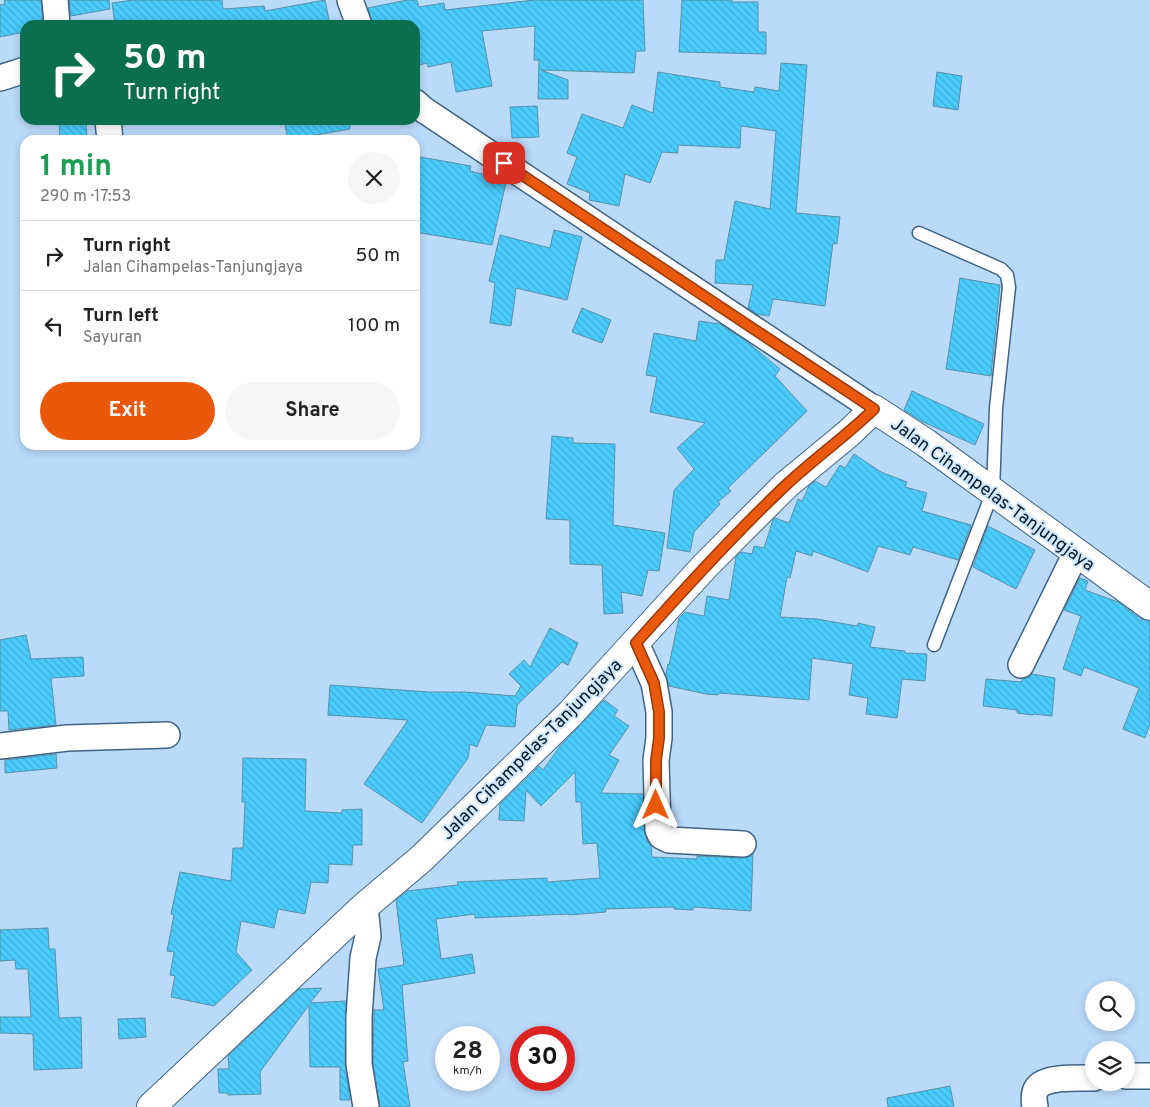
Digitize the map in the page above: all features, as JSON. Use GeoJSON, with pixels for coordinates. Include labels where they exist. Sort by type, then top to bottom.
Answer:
{"type":"FeatureCollection","features":[{"type":"Feature","properties":{"kind":"main road","name":"Jalan Cihampelas-Tanjungjaya"},"geometry":{"type":"LineString","coordinates":[[151,1107],[365,906],[421,859],[569,715],[704,566],[786,485],[850,432],[874,409],[926,443],[1150,606]]}},
{"type":"Feature","properties":{"kind":"street"},"geometry":{"type":"LineString","coordinates":[[55,0],[57,20]]}},
{"type":"Feature","properties":{"kind":"street"},"geometry":{"type":"LineString","coordinates":[[350,0],[357,20]]}},
{"type":"Feature","properties":{"kind":"street"},"geometry":{"type":"LineString","coordinates":[[0,78],[20,72]]}},
{"type":"Feature","properties":{"kind":"street"},"geometry":{"type":"LineString","coordinates":[[420,106],[874,409]]}},
{"type":"Feature","properties":{"kind":"street"},"geometry":{"type":"LineString","coordinates":[[1022,665],[1076,553]]}},
{"type":"Feature","properties":{"kind":"street"},"geometry":{"type":"LineString","coordinates":[[636,643],[654,683],[659,712],[659,738],[656,760],[656,824],[661,836],[669,840],[743,844]]}},
{"type":"Feature","properties":{"kind":"street"},"geometry":{"type":"LineString","coordinates":[[0,746],[67,738],[167,735]]}},
{"type":"Feature","properties":{"kind":"street"},"geometry":{"type":"LineString","coordinates":[[365,906],[368,936],[363,958],[359,1017],[359,1064],[366,1107]]}},
{"type":"Feature","properties":{"kind":"street"},"geometry":{"type":"LineString","coordinates":[[1135,1076],[1150,1076]]}},
{"type":"Feature","properties":{"kind":"street"},"geometry":{"type":"LineString","coordinates":[[1035,1107],[1035,1090],[1038,1085],[1045,1081],[1085,1079]]}},
{"type":"Feature","properties":{"kind":"lane"},"geometry":{"type":"LineString","coordinates":[[919,233],[1001,269],[1007,275],[1009,287],[996,408],[993,491],[934,645]]}},
{"type":"Feature","properties":{"kind":"building"},"geometry":{"type":"Polygon","coordinates":[[[4,0],[41,0],[43,20],[20,20],[20,33],[0,37],[0,5],[5,4],[4,0]]]}},
{"type":"Feature","properties":{"kind":"building"},"geometry":{"type":"Polygon","coordinates":[[[69,0],[109,0],[110,9],[71,16],[69,0]]]}},
{"type":"Feature","properties":{"kind":"building"},"geometry":{"type":"Polygon","coordinates":[[[133,0],[222,0],[223,9],[264,6],[265,11],[325,0],[329,20],[114,20],[112,3],[133,0]]]}},
{"type":"Feature","properties":{"kind":"building"},"geometry":{"type":"Polygon","coordinates":[[[407,0],[417,0],[419,7],[444,3],[445,10],[534,0],[643,0],[645,51],[636,51],[634,73],[541,70],[568,80],[568,99],[538,99],[539,60],[534,60],[535,26],[482,31],[492,86],[456,92],[451,62],[428,67],[427,63],[420,65],[420,20],[372,20],[368,8],[407,0]]]}},
{"type":"Feature","properties":{"kind":"building"},"geometry":{"type":"Polygon","coordinates":[[[682,0],[758,2],[758,32],[766,32],[766,54],[679,52],[682,0]]]}},
{"type":"Feature","properties":{"kind":"building"},"geometry":{"type":"Polygon","coordinates":[[[781,63],[807,65],[796,213],[840,217],[837,244],[833,243],[825,306],[773,299],[769,316],[756,314],[748,308],[753,285],[715,283],[716,260],[724,260],[735,201],[770,209],[776,131],[741,126],[740,148],[678,145],[678,153],[662,152],[650,183],[625,174],[619,206],[589,200],[590,193],[567,184],[577,157],[567,153],[582,114],[623,128],[632,105],[653,113],[658,72],[720,82],[720,87],[754,92],[755,87],[779,91],[781,63]]]}},
{"type":"Feature","properties":{"kind":"building"},"geometry":{"type":"Polygon","coordinates":[[[937,72],[962,76],[958,110],[933,106],[937,72]]]}},
{"type":"Feature","properties":{"kind":"building"},"geometry":{"type":"Polygon","coordinates":[[[537,106],[539,137],[512,138],[510,107],[537,106]]]}},
{"type":"Feature","properties":{"kind":"building"},"geometry":{"type":"Polygon","coordinates":[[[59,125],[86,125],[87,135],[60,135],[59,125]]]}},
{"type":"Feature","properties":{"kind":"building"},"geometry":{"type":"Polygon","coordinates":[[[285,125],[350,125],[350,129],[316,135],[287,135],[285,125]]]}},
{"type":"Feature","properties":{"kind":"building"},"geometry":{"type":"Polygon","coordinates":[[[420,157],[471,166],[470,171],[502,179],[506,182],[492,245],[420,233],[420,157]]]}},
{"type":"Feature","properties":{"kind":"building"},"geometry":{"type":"Polygon","coordinates":[[[554,230],[582,237],[567,300],[516,288],[511,326],[490,323],[495,283],[489,281],[500,235],[550,248],[554,230]]]}},
{"type":"Feature","properties":{"kind":"building"},"geometry":{"type":"Polygon","coordinates":[[[960,278],[1000,285],[991,376],[946,369],[960,278]]]}},
{"type":"Feature","properties":{"kind":"building"},"geometry":{"type":"Polygon","coordinates":[[[582,308],[611,320],[602,343],[572,332],[582,308]]]}},
{"type":"Feature","properties":{"kind":"building"},"geometry":{"type":"Polygon","coordinates":[[[699,321],[720,324],[746,341],[780,369],[775,376],[807,411],[728,488],[731,491],[718,502],[720,504],[694,532],[690,552],[667,548],[674,490],[694,469],[677,448],[705,423],[650,412],[657,377],[646,375],[654,333],[696,341],[699,321]]]}},
{"type":"Feature","properties":{"kind":"building"},"geometry":{"type":"Polygon","coordinates":[[[912,391],[984,424],[975,445],[921,421],[904,410],[912,391]]]}},
{"type":"Feature","properties":{"kind":"building"},"geometry":{"type":"Polygon","coordinates":[[[552,436],[573,438],[573,443],[615,444],[613,525],[665,533],[659,571],[648,570],[642,596],[621,592],[623,613],[604,614],[602,565],[570,564],[570,520],[546,519],[552,436]]]}},
{"type":"Feature","properties":{"kind":"building"},"geometry":{"type":"Polygon","coordinates":[[[854,454],[881,472],[907,482],[905,487],[927,493],[922,511],[971,525],[958,560],[913,547],[910,555],[878,546],[868,572],[813,551],[812,556],[796,551],[790,578],[787,577],[780,617],[817,619],[857,626],[858,623],[875,627],[870,647],[905,651],[905,653],[927,654],[925,681],[902,679],[897,718],[866,714],[868,698],[849,695],[853,664],[812,658],[809,700],[719,693],[718,695],[706,694],[669,686],[666,674],[679,618],[685,612],[704,616],[707,596],[729,600],[736,557],[741,552],[752,554],[754,546],[764,548],[773,520],[775,518],[789,523],[798,499],[802,501],[809,486],[815,481],[826,487],[840,465],[845,468],[854,454]]]}},
{"type":"Feature","properties":{"kind":"building"},"geometry":{"type":"Polygon","coordinates":[[[988,526],[1035,550],[1016,589],[973,567],[988,526]]]}},
{"type":"Feature","properties":{"kind":"building"},"geometry":{"type":"Polygon","coordinates":[[[1080,578],[1088,581],[1085,590],[1118,602],[1141,619],[1150,621],[1150,724],[1145,738],[1123,729],[1139,688],[1084,667],[1081,676],[1063,669],[1081,616],[1064,610],[1080,578]]]}},
{"type":"Feature","properties":{"kind":"building"},"geometry":{"type":"Polygon","coordinates":[[[550,628],[578,643],[568,665],[562,662],[517,705],[515,727],[486,725],[477,747],[470,744],[468,758],[422,823],[364,784],[408,720],[328,715],[330,685],[515,696],[521,686],[509,674],[524,660],[530,667],[550,628]]]}},
{"type":"Feature","properties":{"kind":"building"},"geometry":{"type":"Polygon","coordinates":[[[26,635],[31,659],[83,657],[84,676],[51,678],[56,725],[9,730],[8,711],[0,711],[0,640],[26,635]]]}},
{"type":"Feature","properties":{"kind":"building"},"geometry":{"type":"Polygon","coordinates":[[[1032,674],[1055,678],[1052,716],[1017,713],[1017,710],[983,706],[986,679],[1022,682],[1022,679],[1032,674]]]}},
{"type":"Feature","properties":{"kind":"building"},"geometry":{"type":"Polygon","coordinates":[[[604,700],[618,710],[614,716],[629,726],[609,755],[619,760],[601,793],[643,794],[644,830],[651,846],[652,857],[742,858],[749,857],[753,853],[751,911],[693,907],[693,910],[674,909],[674,907],[605,909],[606,912],[569,915],[475,918],[475,914],[436,919],[441,959],[472,954],[475,973],[402,985],[408,1061],[403,1062],[410,1107],[380,1107],[373,1063],[374,1010],[384,1010],[378,969],[404,965],[396,900],[407,891],[458,885],[457,882],[547,878],[547,882],[600,878],[597,843],[583,844],[581,802],[576,802],[575,772],[541,806],[526,790],[524,821],[499,820],[500,804],[539,766],[543,770],[560,746],[604,700]]]}},
{"type":"Feature","properties":{"kind":"building"},"geometry":{"type":"Polygon","coordinates":[[[56,754],[57,768],[5,773],[5,760],[56,754]]]}},
{"type":"Feature","properties":{"kind":"building"},"geometry":{"type":"Polygon","coordinates":[[[243,758],[306,759],[305,811],[342,813],[342,810],[362,809],[362,845],[353,845],[352,865],[329,864],[328,883],[311,882],[305,914],[278,909],[274,928],[241,921],[236,952],[252,970],[214,1006],[171,997],[175,976],[170,975],[174,952],[167,951],[174,915],[171,914],[180,872],[231,881],[233,848],[243,848],[245,802],[242,802],[243,758]]]}},
{"type":"Feature","properties":{"kind":"building"},"geometry":{"type":"Polygon","coordinates":[[[48,928],[49,949],[55,949],[59,1018],[81,1017],[82,1068],[34,1070],[33,1034],[0,1033],[0,1017],[31,1017],[28,969],[16,969],[15,960],[0,961],[0,930],[48,928]]]}},
{"type":"Feature","properties":{"kind":"building"},"geometry":{"type":"Polygon","coordinates":[[[322,988],[310,1003],[346,1001],[345,1064],[350,1100],[340,1100],[340,1067],[310,1067],[309,1005],[260,1072],[261,1094],[228,1095],[228,1093],[219,1093],[218,1069],[229,1069],[228,1056],[299,989],[322,988]]]}},
{"type":"Feature","properties":{"kind":"building"},"geometry":{"type":"Polygon","coordinates":[[[145,1018],[146,1037],[119,1039],[118,1019],[145,1018]]]}},
{"type":"Feature","properties":{"kind":"building"},"geometry":{"type":"Polygon","coordinates":[[[950,1086],[954,1107],[888,1107],[887,1098],[950,1086]]]}},
{"type":"Feature","properties":{"kind":"route"},"geometry":{"type":"LineString","coordinates":[[504,163],[874,409],[850,432],[786,485],[704,566],[636,643],[654,683],[659,712],[656,805]]}}]}
